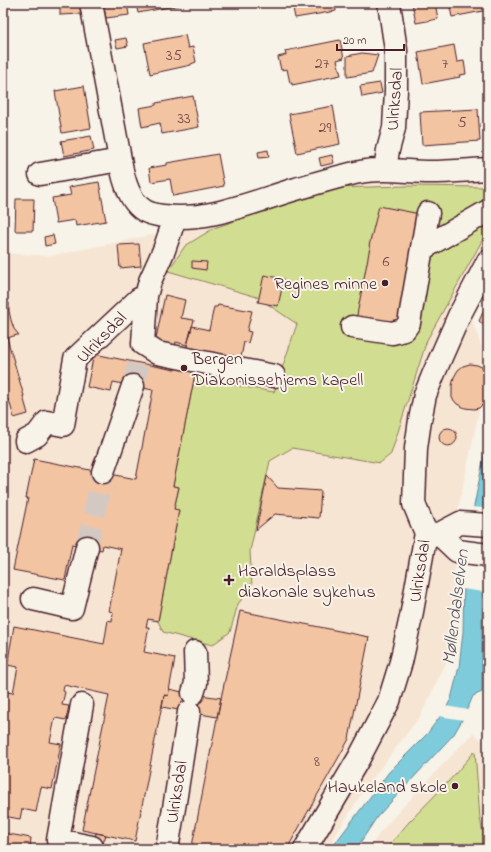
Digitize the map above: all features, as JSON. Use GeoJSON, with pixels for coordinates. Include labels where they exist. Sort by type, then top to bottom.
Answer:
{"type":"FeatureCollection","features":[{"type":"Feature","properties":{"kind":"street"},"geometry":{"type":"LineString","coordinates":[[91,3],[126,187],[136,203],[145,211],[157,215],[176,218],[202,216],[297,188],[362,171],[385,170],[431,172],[488,168]]}},
{"type":"Feature","properties":{"kind":"street","name":"Ulriksdal"},"geometry":{"type":"LineString","coordinates":[[385,170],[388,150],[394,128],[396,90],[396,50],[390,3]]}},
{"type":"Feature","properties":{"kind":"street"},"geometry":{"type":"LineString","coordinates":[[40,174],[120,160]]}},
{"type":"Feature","properties":{"kind":"street"},"geometry":{"type":"LineString","coordinates":[[422,249],[488,211]]}},
{"type":"Feature","properties":{"kind":"street"},"geometry":{"type":"LineString","coordinates":[[352,327],[392,333],[404,330],[409,323],[428,213]]}},
{"type":"Feature","properties":{"kind":"street"},"geometry":{"type":"LineString","coordinates":[[176,218],[150,281],[146,296],[141,353],[157,353],[274,376]]}},
{"type":"Feature","properties":{"kind":"street","name":"Ulriksdal"},"geometry":{"type":"LineString","coordinates":[[305,849],[359,758],[389,701],[401,662],[432,534],[414,504],[416,448],[425,395],[459,316],[488,262]]}},
{"type":"Feature","properties":{"kind":"street","name":"Ulriksdal"},"geometry":{"type":"LineString","coordinates":[[26,441],[37,435],[47,422],[63,425],[75,359],[139,299],[146,296]]}},
{"type":"Feature","properties":{"kind":"street"},"geometry":{"type":"LineString","coordinates":[[103,472],[133,386]]}},
{"type":"Feature","properties":{"kind":"street"},"geometry":{"type":"LineString","coordinates":[[432,534],[460,523],[488,525]]}},
{"type":"Feature","properties":{"kind":"street"},"geometry":{"type":"LineString","coordinates":[[432,534],[457,551],[488,555]]}},
{"type":"Feature","properties":{"kind":"street"},"geometry":{"type":"LineString","coordinates":[[33,599],[72,608],[87,546]]}},
{"type":"Feature","properties":{"kind":"street","name":"Ulriksdal"},"geometry":{"type":"LineString","coordinates":[[167,849],[191,703],[196,683],[195,652]]}},
{"type":"Feature","properties":{"kind":"street"},"geometry":{"type":"LineString","coordinates":[[82,705],[58,840],[98,848]]}},
{"type":"Feature","properties":{"kind":"shaded area","name":"Haraldsplass diakonale sykehus"},"geometry":{"type":"Polygon","coordinates":[[[384,178],[488,179],[488,284],[472,320],[488,366],[488,370],[459,504],[449,656],[421,715],[363,791],[327,849],[3,849],[3,253],[50,256],[201,225],[334,188],[384,178]]]}},
{"type":"Feature","properties":{"kind":"shaded area","name":"Haukeland skole"},"geometry":{"type":"Polygon","coordinates":[[[473,733],[483,741],[488,776],[488,849],[369,849],[381,831],[473,733]]]}},
{"type":"Feature","properties":{"kind":"green space"},"geometry":{"type":"Polygon","coordinates":[[[408,186],[488,187],[488,230],[427,340],[391,454],[380,463],[292,448],[270,461],[250,551],[252,586],[238,604],[230,632],[212,645],[163,632],[158,621],[179,511],[174,509],[179,487],[173,486],[195,374],[205,380],[274,392],[297,324],[257,297],[168,271],[185,246],[214,228],[332,188],[408,186]]]}},
{"type":"Feature","properties":{"kind":"green space","name":"Haukeland skole"},"geometry":{"type":"Polygon","coordinates":[[[475,751],[480,818],[486,849],[386,849],[409,822],[449,781],[475,751]]]}},
{"type":"Feature","properties":{"kind":"water","name":"Møllendalselven"},"geometry":{"type":"Polygon","coordinates":[[[488,436],[488,533],[482,582],[482,692],[473,696],[465,715],[454,734],[377,817],[356,849],[333,849],[336,842],[389,772],[427,734],[445,710],[451,699],[459,667],[463,632],[464,576],[468,536],[488,436]]]}},
{"type":"Feature","properties":{"kind":"pier"},"geometry":{"type":"Polygon","coordinates":[[[488,504],[488,548],[484,592],[462,589],[466,535],[471,507],[483,508],[488,504]]]}},
{"type":"Feature","properties":{"kind":"pier"},"geometry":{"type":"Polygon","coordinates":[[[445,706],[469,710],[464,720],[438,716],[445,706]]]}},
{"type":"Feature","properties":{"kind":"building"},"geometry":{"type":"Polygon","coordinates":[[[60,3],[81,3],[81,14],[60,15],[60,3]]]}},
{"type":"Feature","properties":{"kind":"building"},"geometry":{"type":"Polygon","coordinates":[[[103,3],[127,3],[129,15],[106,18],[103,3]]]}},
{"type":"Feature","properties":{"kind":"building"},"geometry":{"type":"Polygon","coordinates":[[[136,3],[179,3],[180,5],[138,13],[136,3]]]}},
{"type":"Feature","properties":{"kind":"building"},"geometry":{"type":"Polygon","coordinates":[[[292,3],[335,3],[336,11],[295,18],[292,3]]]}},
{"type":"Feature","properties":{"kind":"building"},"geometry":{"type":"Polygon","coordinates":[[[412,3],[435,3],[438,19],[416,23],[412,3]]]}},
{"type":"Feature","properties":{"kind":"building"},"geometry":{"type":"Polygon","coordinates":[[[449,3],[488,3],[488,10],[452,17],[449,3]]]}},
{"type":"Feature","properties":{"kind":"building"},"geometry":{"type":"Polygon","coordinates":[[[185,35],[188,48],[193,47],[196,62],[191,65],[150,74],[144,43],[185,35]]]}},
{"type":"Feature","properties":{"kind":"building"},"geometry":{"type":"Polygon","coordinates":[[[126,38],[128,46],[117,48],[115,40],[126,38]]]}},
{"type":"Feature","properties":{"kind":"building"},"geometry":{"type":"Polygon","coordinates":[[[340,40],[344,58],[337,60],[341,75],[292,85],[292,83],[290,83],[287,69],[281,70],[278,57],[286,55],[285,51],[340,40]]]}},
{"type":"Feature","properties":{"kind":"building"},"geometry":{"type":"Polygon","coordinates":[[[454,45],[457,62],[464,61],[466,74],[459,75],[460,77],[423,84],[418,52],[454,45]]]}},
{"type":"Feature","properties":{"kind":"building"},"geometry":{"type":"Polygon","coordinates":[[[362,53],[378,55],[372,73],[347,77],[347,56],[362,53]]]}},
{"type":"Feature","properties":{"kind":"building"},"geometry":{"type":"Polygon","coordinates":[[[380,83],[382,93],[362,97],[360,86],[380,83]]]}},
{"type":"Feature","properties":{"kind":"building"},"geometry":{"type":"Polygon","coordinates":[[[84,86],[91,128],[62,133],[55,91],[84,86]]]}},
{"type":"Feature","properties":{"kind":"building"},"geometry":{"type":"Polygon","coordinates":[[[193,96],[199,127],[162,134],[160,123],[142,127],[139,108],[193,96]]]}},
{"type":"Feature","properties":{"kind":"building"},"geometry":{"type":"Polygon","coordinates":[[[333,106],[340,144],[297,153],[289,114],[333,106]]]}},
{"type":"Feature","properties":{"kind":"building"},"geometry":{"type":"Polygon","coordinates":[[[478,109],[480,141],[422,145],[420,112],[478,109]]]}},
{"type":"Feature","properties":{"kind":"building"},"geometry":{"type":"Polygon","coordinates":[[[91,136],[94,150],[64,156],[61,141],[91,136]]]}},
{"type":"Feature","properties":{"kind":"building"},"geometry":{"type":"Polygon","coordinates":[[[268,150],[269,157],[259,158],[258,152],[268,150]]]}},
{"type":"Feature","properties":{"kind":"building"},"geometry":{"type":"Polygon","coordinates":[[[218,154],[224,186],[173,196],[170,179],[151,182],[149,168],[167,165],[167,163],[218,154]]]}},
{"type":"Feature","properties":{"kind":"building"},"geometry":{"type":"Polygon","coordinates":[[[332,155],[334,163],[321,166],[319,158],[332,155]]]}},
{"type":"Feature","properties":{"kind":"building"},"geometry":{"type":"Polygon","coordinates":[[[99,182],[106,221],[76,226],[75,220],[56,223],[52,198],[71,195],[69,187],[99,182]]]}},
{"type":"Feature","properties":{"kind":"building"},"geometry":{"type":"Polygon","coordinates":[[[16,199],[34,199],[33,231],[15,231],[16,199]]]}},
{"type":"Feature","properties":{"kind":"building","name":"Regines minne"},"geometry":{"type":"Polygon","coordinates":[[[379,206],[420,214],[397,328],[356,320],[369,246],[379,206]]]}},
{"type":"Feature","properties":{"kind":"building"},"geometry":{"type":"Polygon","coordinates":[[[53,235],[55,244],[45,246],[44,237],[53,235]]]}},
{"type":"Feature","properties":{"kind":"building"},"geometry":{"type":"Polygon","coordinates":[[[139,244],[141,266],[120,268],[118,245],[139,244]]]}},
{"type":"Feature","properties":{"kind":"building"},"geometry":{"type":"Polygon","coordinates":[[[192,261],[207,262],[206,270],[192,268],[192,261]]]}},
{"type":"Feature","properties":{"kind":"building"},"geometry":{"type":"Polygon","coordinates":[[[264,275],[284,279],[278,306],[258,302],[264,275]]]}},
{"type":"Feature","properties":{"kind":"building"},"geometry":{"type":"Polygon","coordinates":[[[165,295],[185,300],[181,318],[194,320],[187,345],[176,342],[175,347],[155,343],[165,295]]]}},
{"type":"Feature","properties":{"kind":"building"},"geometry":{"type":"Polygon","coordinates":[[[488,301],[488,329],[479,321],[488,301]]]}},
{"type":"Feature","properties":{"kind":"building"},"geometry":{"type":"Polygon","coordinates":[[[8,303],[14,329],[19,335],[7,338],[28,414],[14,418],[9,400],[3,402],[3,306],[8,305],[8,303]]]}},
{"type":"Feature","properties":{"kind":"building"},"geometry":{"type":"Polygon","coordinates":[[[218,305],[252,311],[247,331],[251,332],[248,343],[244,342],[240,362],[186,350],[192,326],[209,330],[214,307],[217,307],[218,305]]]}},
{"type":"Feature","properties":{"kind":"building"},"geometry":{"type":"Polygon","coordinates":[[[94,354],[175,370],[176,366],[192,369],[192,373],[195,374],[173,486],[179,487],[174,509],[179,510],[158,621],[148,619],[146,627],[149,627],[144,652],[175,658],[168,696],[164,695],[135,841],[82,830],[109,695],[64,685],[63,691],[65,692],[62,705],[69,706],[66,720],[55,718],[50,742],[61,744],[52,789],[41,787],[36,812],[22,809],[20,819],[3,816],[3,711],[7,692],[13,693],[18,667],[7,665],[14,626],[104,644],[108,620],[112,621],[113,612],[109,611],[121,549],[103,545],[102,550],[72,544],[65,580],[13,570],[28,498],[26,498],[34,459],[136,479],[153,390],[113,382],[111,392],[87,387],[94,354]]]}},
{"type":"Feature","properties":{"kind":"building"},"geometry":{"type":"Polygon","coordinates":[[[470,364],[477,365],[488,371],[488,399],[479,408],[474,409],[465,408],[457,404],[452,398],[454,377],[458,370],[463,366],[470,364]]]}},
{"type":"Feature","properties":{"kind":"building"},"geometry":{"type":"Polygon","coordinates":[[[448,428],[454,431],[457,437],[454,443],[448,446],[442,443],[439,437],[442,431],[448,428]]]}},
{"type":"Feature","properties":{"kind":"building"},"geometry":{"type":"Polygon","coordinates":[[[267,476],[278,488],[321,491],[319,518],[275,514],[256,530],[267,476]]]}},
{"type":"Feature","properties":{"kind":"building"},"geometry":{"type":"Polygon","coordinates":[[[240,611],[369,637],[349,739],[287,849],[208,849],[192,846],[221,698],[240,611]]]}},
{"type":"Feature","properties":{"kind":"building"},"geometry":{"type":"Polygon","coordinates":[[[169,689],[221,698],[217,717],[162,707],[164,695],[168,696],[169,689]]]}},
{"type":"Feature","properties":{"kind":"building"},"geometry":{"type":"Polygon","coordinates":[[[3,833],[31,838],[30,849],[3,849],[3,833]]]}},
{"type":"Feature","properties":{"kind":"building"},"geometry":{"type":"Polygon","coordinates":[[[96,833],[106,835],[101,849],[92,849],[96,833]]]}},
{"type":"Feature","properties":{"kind":"tunnel"},"geometry":{"type":"LineString","coordinates":[[133,386],[139,363]]}},
{"type":"Feature","properties":{"kind":"tunnel"},"geometry":{"type":"LineString","coordinates":[[87,547],[103,472]]}},
{"type":"Feature","properties":{"kind":"place","name":"Regines minne"},"geometry":{"type":"Point","coordinates":[385,283]}},
{"type":"Feature","properties":{"kind":"place","name":"Bergen Diakonissehjems kapell"},"geometry":{"type":"Point","coordinates":[184,368]}},
{"type":"Feature","properties":{"kind":"place","name":"Haraldsplass diakonale sykehus"},"geometry":{"type":"Point","coordinates":[229,580]}},
{"type":"Feature","properties":{"kind":"place","name":"Haukeland skole"},"geometry":{"type":"Point","coordinates":[455,786]}}]}
